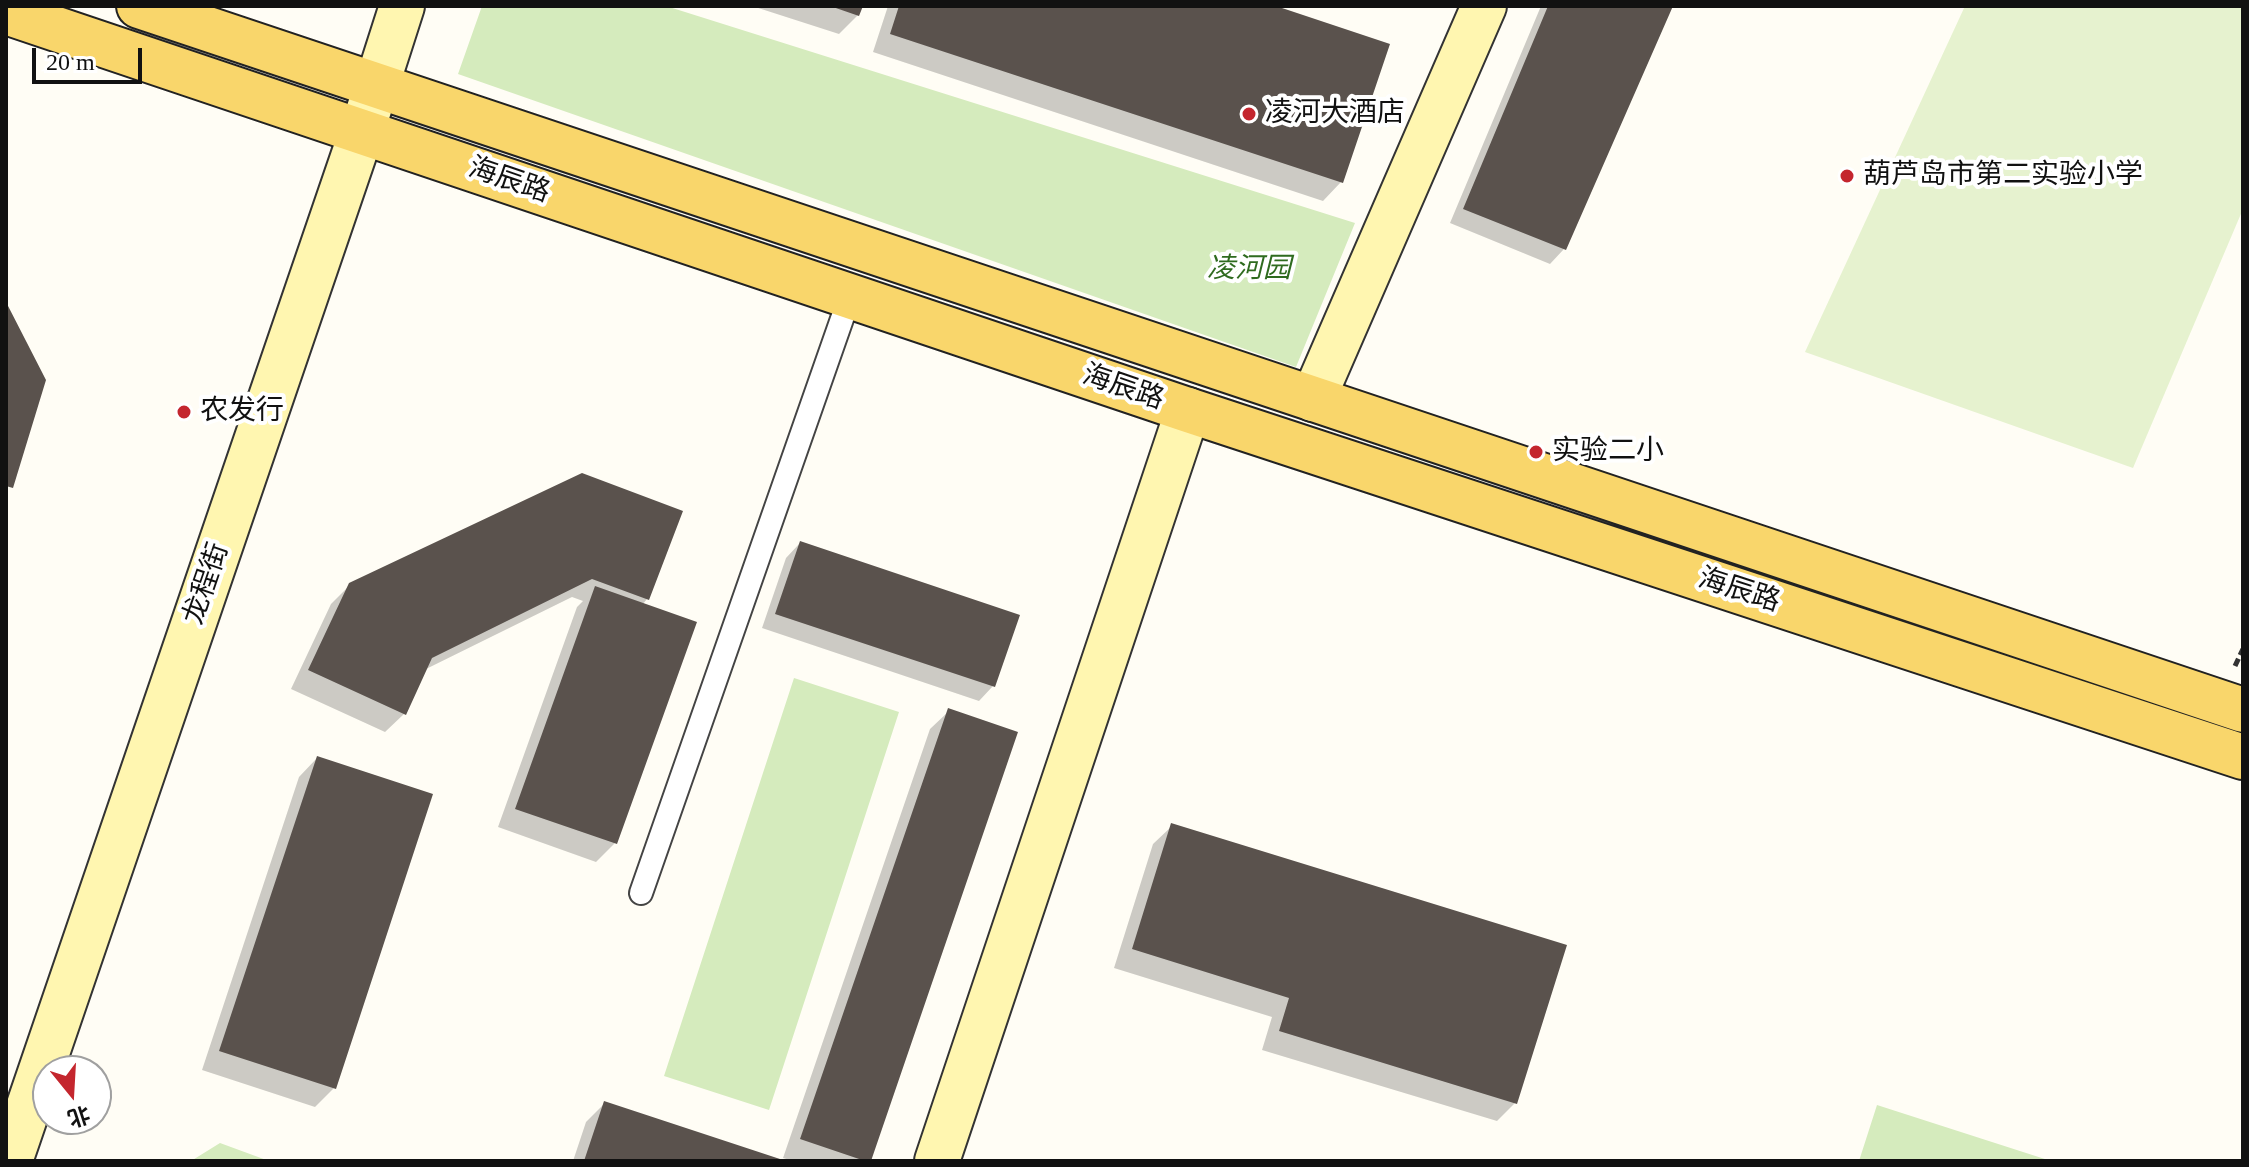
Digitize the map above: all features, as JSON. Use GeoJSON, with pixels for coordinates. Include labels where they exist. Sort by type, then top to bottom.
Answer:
{"type":"FeatureCollection","features":[{"type":"Feature","properties":{"kind":"main road","name":"海辰路"},"geometry":{"type":"LineString","coordinates":[[139,6],[2243,710]]}},
{"type":"Feature","properties":{"kind":"main road","name":"海辰路"},"geometry":{"type":"LineString","coordinates":[[6,12],[1188,410],[2243,757]]}},
{"type":"Feature","properties":{"kind":"street","name":"龙程街"},"geometry":{"type":"LineString","coordinates":[[10,1161],[402,6]]}},
{"type":"Feature","properties":{"kind":"street"},"geometry":{"type":"LineString","coordinates":[[1313,399],[1484,6]]}},
{"type":"Feature","properties":{"kind":"street"},"geometry":{"type":"LineString","coordinates":[[937,1161],[1188,410]]}},
{"type":"Feature","properties":{"kind":"lane"},"geometry":{"type":"LineString","coordinates":[[641,893],[850,296]]}},
{"type":"Feature","properties":{"kind":"green space","name":"凌河园"},"geometry":{"type":"Polygon","coordinates":[[[482,6],[666,6],[1355,223],[1296,367],[458,74],[482,6]]]}},
{"type":"Feature","properties":{"kind":"green space"},"geometry":{"type":"Polygon","coordinates":[[[1965,6],[2243,6],[2243,209],[2133,468],[1805,352],[1965,6]]]}},
{"type":"Feature","properties":{"kind":"green space"},"geometry":{"type":"Polygon","coordinates":[[[794,678],[899,712],[769,1110],[664,1076],[794,678]]]}},
{"type":"Feature","properties":{"kind":"green space"},"geometry":{"type":"Polygon","coordinates":[[[1877,1105],[2051,1161],[1859,1161],[1877,1105]]]}},
{"type":"Feature","properties":{"kind":"green space"},"geometry":{"type":"Polygon","coordinates":[[[220,1143],[269,1161],[191,1161],[220,1143]]]}},
{"type":"Feature","properties":{"kind":"building"},"geometry":{"type":"Polygon","coordinates":[[[830,6],[863,6],[859,16],[830,6]]]}},
{"type":"Feature","properties":{"kind":"building","name":"凌河大酒店"},"geometry":{"type":"Polygon","coordinates":[[[899,6],[1276,6],[1390,44],[1343,183],[890,34],[899,6]]]}},
{"type":"Feature","properties":{"kind":"building"},"geometry":{"type":"Polygon","coordinates":[[[1548,6],[1673,6],[1566,250],[1463,209],[1548,6]]]}},
{"type":"Feature","properties":{"kind":"building"},"geometry":{"type":"Polygon","coordinates":[[[6,302],[46,380],[13,488],[6,486],[6,302]]]}},
{"type":"Feature","properties":{"kind":"building"},"geometry":{"type":"Polygon","coordinates":[[[582,473],[683,511],[649,600],[592,579],[432,658],[406,715],[308,670],[349,583],[582,473]]]}},
{"type":"Feature","properties":{"kind":"building"},"geometry":{"type":"Polygon","coordinates":[[[800,541],[1020,615],[995,687],[775,614],[800,541]]]}},
{"type":"Feature","properties":{"kind":"building"},"geometry":{"type":"Polygon","coordinates":[[[595,586],[697,622],[617,844],[515,809],[595,586]]]}},
{"type":"Feature","properties":{"kind":"building"},"geometry":{"type":"Polygon","coordinates":[[[948,708],[1018,732],[871,1161],[865,1161],[800,1139],[948,708]]]}},
{"type":"Feature","properties":{"kind":"building"},"geometry":{"type":"Polygon","coordinates":[[[317,756],[433,794],[336,1089],[219,1051],[317,756]]]}},
{"type":"Feature","properties":{"kind":"building"},"geometry":{"type":"Polygon","coordinates":[[[1171,823],[1567,945],[1517,1104],[1279,1031],[1289,998],[1132,949],[1171,823]]]}},
{"type":"Feature","properties":{"kind":"building"},"geometry":{"type":"Polygon","coordinates":[[[604,1101],[783,1160],[783,1161],[584,1161],[604,1101]]]}},
{"type":"Feature","properties":{"kind":"place","name":"凌河大酒店"},"geometry":{"type":"Point","coordinates":[1249,114]}},
{"type":"Feature","properties":{"kind":"place","name":"葫芦岛市第二实验小学"},"geometry":{"type":"Point","coordinates":[1847,176]}},
{"type":"Feature","properties":{"kind":"place","name":"农发行"},"geometry":{"type":"Point","coordinates":[184,412]}},
{"type":"Feature","properties":{"kind":"place","name":"实验二小"},"geometry":{"type":"Point","coordinates":[1536,452]}}]}
